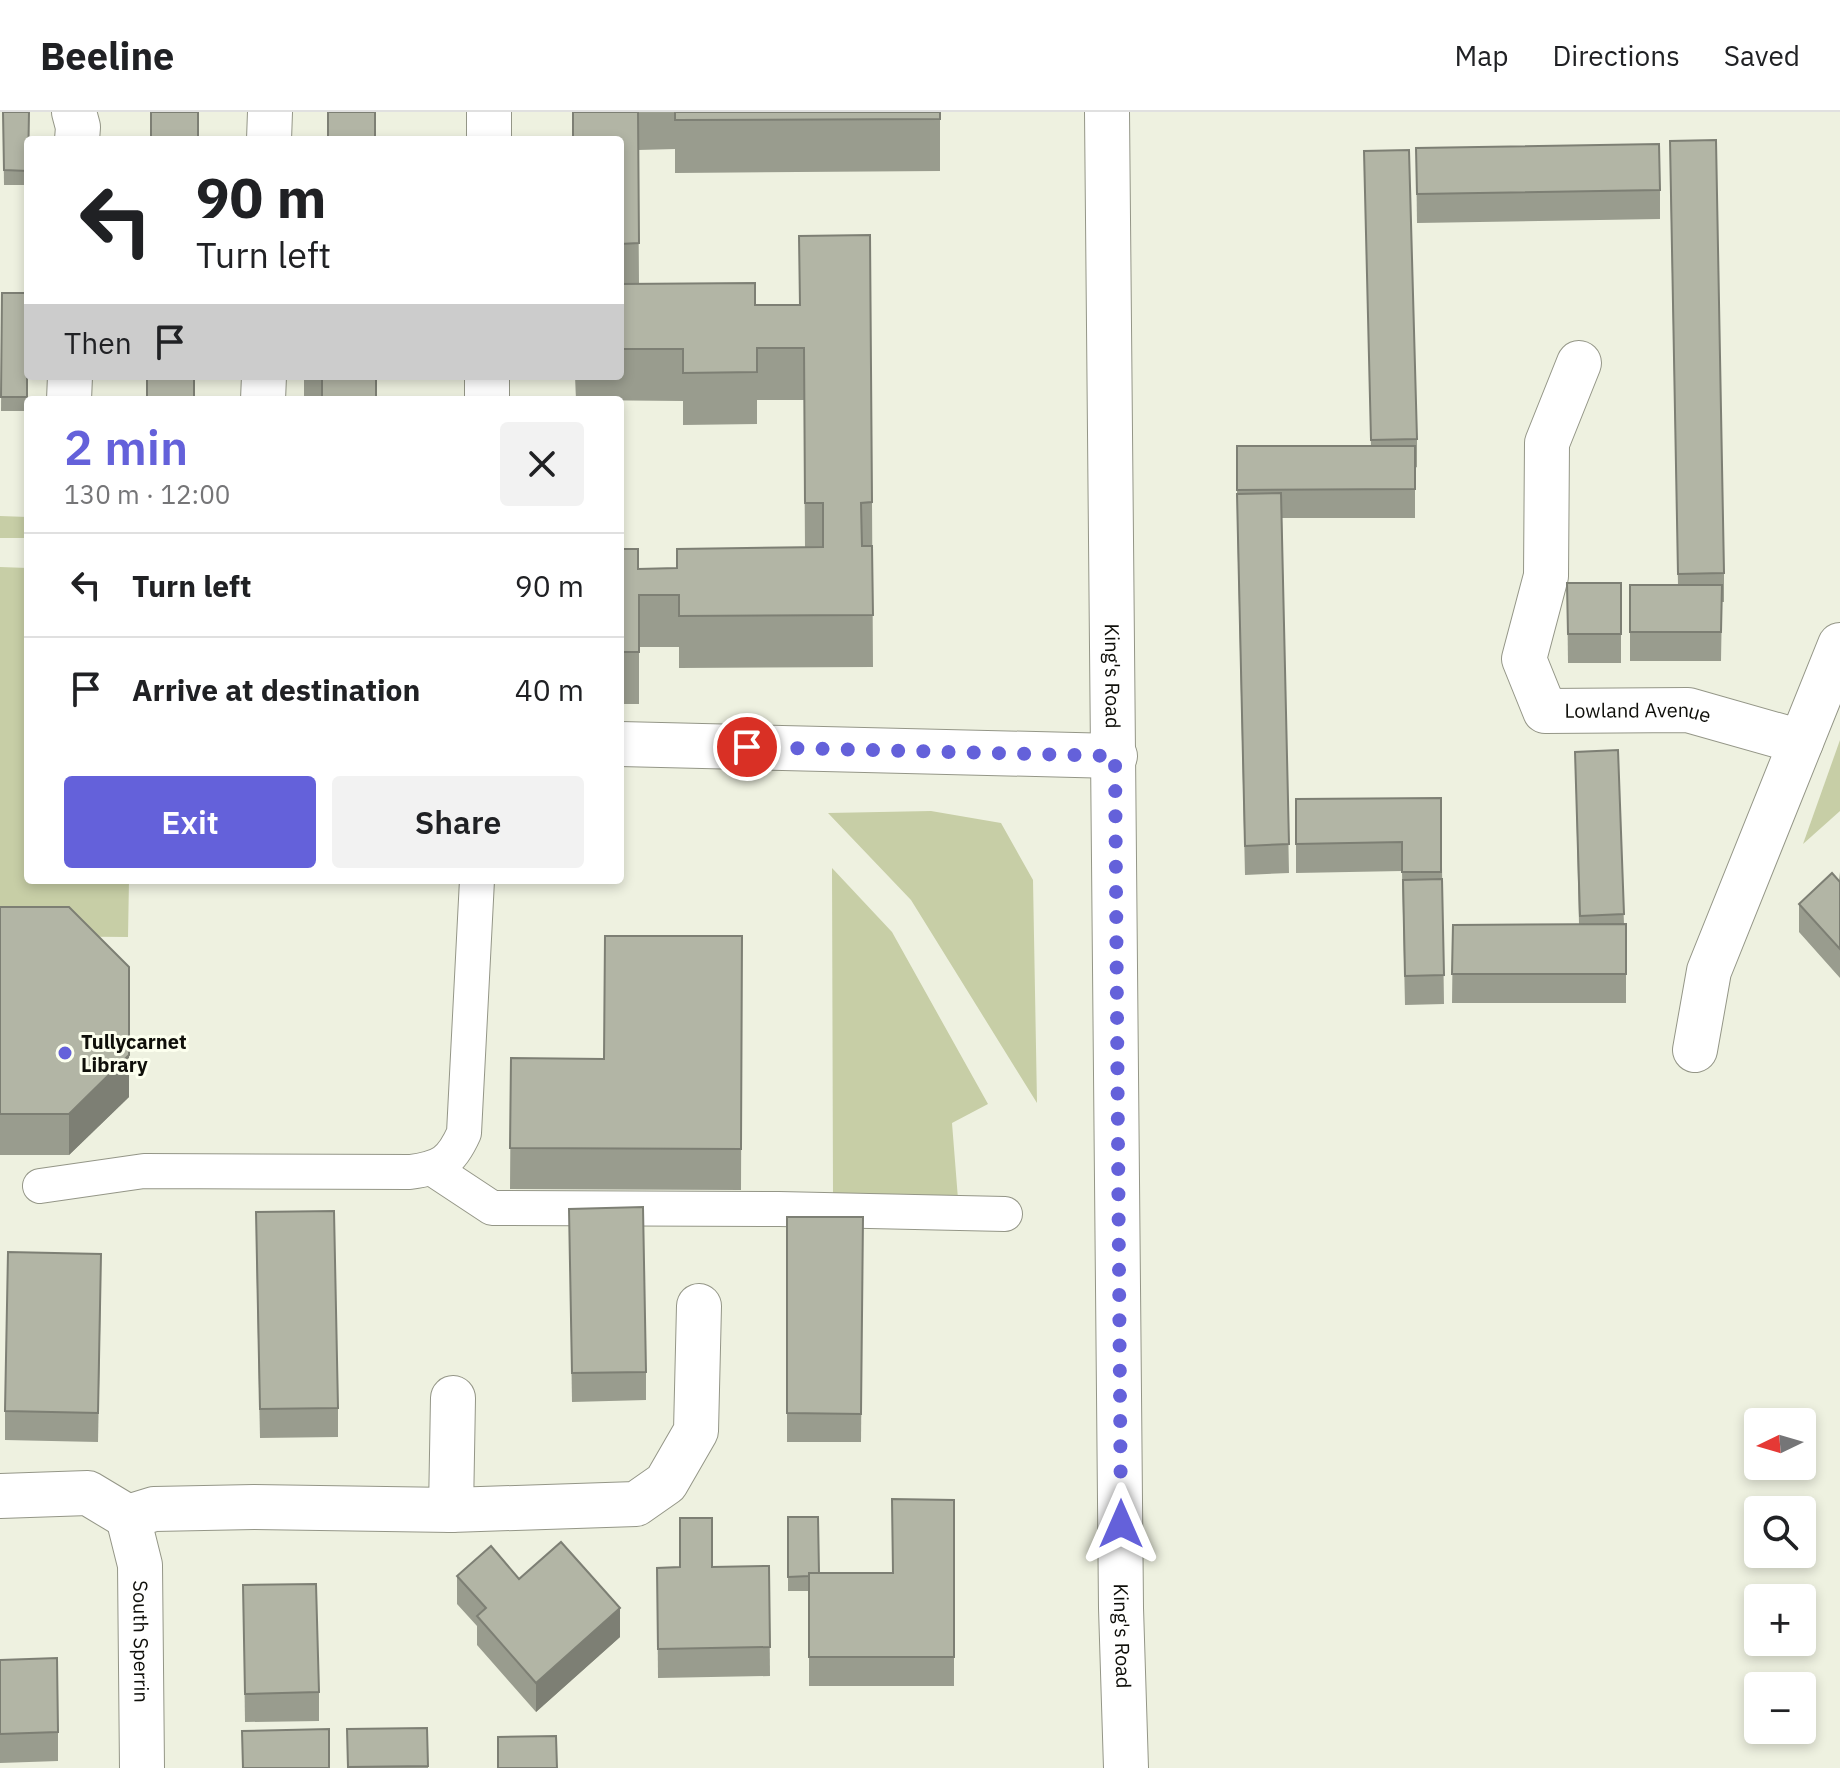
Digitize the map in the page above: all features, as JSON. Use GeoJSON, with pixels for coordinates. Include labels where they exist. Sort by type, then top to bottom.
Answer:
{"type":"FeatureCollection","features":[{"type":"Feature","properties":{"kind":"street"},"geometry":{"type":"LineString","coordinates":[[74,112],[77,136]]}},
{"type":"Feature","properties":{"kind":"street"},"geometry":{"type":"LineString","coordinates":[[269,136],[270,112]]}},
{"type":"Feature","properties":{"kind":"street"},"geometry":{"type":"LineString","coordinates":[[489,112],[489,136]]}},
{"type":"Feature","properties":{"kind":"street","name":"King's Road"},"geometry":{"type":"LineString","coordinates":[[1107,112],[1121,1608],[1126,1768]]}},
{"type":"Feature","properties":{"kind":"street","name":"Lowland Avenue"},"geometry":{"type":"LineString","coordinates":[[1579,363],[1547,443],[1546,576],[1524,659],[1545,711],[1688,710],[1801,742]]}},
{"type":"Feature","properties":{"kind":"street"},"geometry":{"type":"LineString","coordinates":[[1695,1050],[1709,971],[1840,645]]}},
{"type":"Feature","properties":{"kind":"street"},"geometry":{"type":"LineString","coordinates":[[624,744],[1115,756]]}},
{"type":"Feature","properties":{"kind":"street"},"geometry":{"type":"LineString","coordinates":[[0,1496],[88,1493],[128,1517],[154,1509],[451,1510],[636,1504],[666,1483],[696,1431],[699,1306]]}},
{"type":"Feature","properties":{"kind":"street"},"geometry":{"type":"LineString","coordinates":[[451,1510],[453,1398]]}},
{"type":"Feature","properties":{"kind":"street","name":"South Sperrin"},"geometry":{"type":"LineString","coordinates":[[128,1517],[140,1565],[142,1768]]}},
{"type":"Feature","properties":{"kind":"lane"},"geometry":{"type":"LineString","coordinates":[[40,1186],[144,1171],[410,1172],[433,1169],[454,1155],[464,1133],[477,884]]}},
{"type":"Feature","properties":{"kind":"lane"},"geometry":{"type":"LineString","coordinates":[[433,1169],[492,1208],[1005,1214]]}},
{"type":"Feature","properties":{"kind":"green space"},"geometry":{"type":"Polygon","coordinates":[[[0,516],[24,517],[24,538],[0,538],[0,516]]]}},
{"type":"Feature","properties":{"kind":"green space"},"geometry":{"type":"Polygon","coordinates":[[[0,567],[24,568],[24,884],[129,884],[128,937],[0,936],[0,567]]]}},
{"type":"Feature","properties":{"kind":"green space"},"geometry":{"type":"Polygon","coordinates":[[[1840,740],[1840,811],[1803,844],[1840,740]]]}},
{"type":"Feature","properties":{"kind":"green space"},"geometry":{"type":"Polygon","coordinates":[[[931,811],[1001,823],[1033,880],[1037,1103],[911,900],[828,813],[931,811]]]}},
{"type":"Feature","properties":{"kind":"green space"},"geometry":{"type":"Polygon","coordinates":[[[832,868],[892,932],[988,1104],[952,1123],[958,1199],[833,1195],[832,868]]]}},
{"type":"Feature","properties":{"kind":"building"},"geometry":{"type":"Polygon","coordinates":[[[3,112],[29,112],[29,136],[24,136],[24,171],[4,170],[3,112]]]}},
{"type":"Feature","properties":{"kind":"building"},"geometry":{"type":"Polygon","coordinates":[[[151,112],[198,112],[198,136],[151,136],[151,112]]]}},
{"type":"Feature","properties":{"kind":"building"},"geometry":{"type":"Polygon","coordinates":[[[328,112],[375,112],[375,136],[328,136],[328,112]]]}},
{"type":"Feature","properties":{"kind":"building"},"geometry":{"type":"Polygon","coordinates":[[[573,112],[638,112],[639,243],[624,244],[624,136],[573,136],[573,112]]]}},
{"type":"Feature","properties":{"kind":"building"},"geometry":{"type":"Polygon","coordinates":[[[675,112],[940,112],[940,119],[675,120],[675,112]]]}},
{"type":"Feature","properties":{"kind":"building"},"geometry":{"type":"Polygon","coordinates":[[[1716,140],[1724,573],[1678,574],[1670,141],[1716,140]]]}},
{"type":"Feature","properties":{"kind":"building"},"geometry":{"type":"Polygon","coordinates":[[[1659,144],[1660,190],[1417,194],[1416,148],[1659,144]]]}},
{"type":"Feature","properties":{"kind":"building"},"geometry":{"type":"Polygon","coordinates":[[[1409,150],[1417,439],[1371,440],[1364,151],[1409,150]]]}},
{"type":"Feature","properties":{"kind":"building"},"geometry":{"type":"Polygon","coordinates":[[[870,235],[872,502],[861,503],[862,546],[872,546],[873,615],[679,616],[679,595],[639,595],[639,652],[624,652],[624,549],[638,549],[638,569],[677,568],[677,549],[823,547],[823,503],[805,503],[804,348],[757,348],[757,372],[683,373],[683,349],[624,349],[624,284],[755,283],[755,305],[800,305],[799,236],[870,235]]]}},
{"type":"Feature","properties":{"kind":"building"},"geometry":{"type":"Polygon","coordinates":[[[2,293],[24,293],[24,380],[27,380],[27,396],[1,397],[2,293]]]}},
{"type":"Feature","properties":{"kind":"building"},"geometry":{"type":"Polygon","coordinates":[[[147,380],[194,380],[194,396],[147,396],[147,380]]]}},
{"type":"Feature","properties":{"kind":"building"},"geometry":{"type":"Polygon","coordinates":[[[322,380],[376,380],[376,396],[322,396],[322,380]]]}},
{"type":"Feature","properties":{"kind":"building"},"geometry":{"type":"Polygon","coordinates":[[[1237,446],[1415,446],[1415,489],[1237,490],[1237,446]]]}},
{"type":"Feature","properties":{"kind":"building"},"geometry":{"type":"Polygon","coordinates":[[[1281,493],[1289,844],[1245,846],[1237,494],[1281,493]]]}},
{"type":"Feature","properties":{"kind":"building"},"geometry":{"type":"Polygon","coordinates":[[[1567,583],[1621,583],[1621,634],[1568,634],[1567,583]]]}},
{"type":"Feature","properties":{"kind":"building"},"geometry":{"type":"Polygon","coordinates":[[[1630,585],[1722,585],[1721,632],[1630,632],[1630,585]]]}},
{"type":"Feature","properties":{"kind":"building"},"geometry":{"type":"Polygon","coordinates":[[[1618,750],[1624,914],[1580,916],[1575,752],[1618,750]]]}},
{"type":"Feature","properties":{"kind":"building"},"geometry":{"type":"Polygon","coordinates":[[[1441,798],[1441,872],[1402,872],[1402,842],[1296,844],[1296,799],[1441,798]]]}},
{"type":"Feature","properties":{"kind":"building"},"geometry":{"type":"Polygon","coordinates":[[[1832,873],[1840,882],[1840,949],[1799,904],[1832,873]]]}},
{"type":"Feature","properties":{"kind":"building"},"geometry":{"type":"Polygon","coordinates":[[[1442,879],[1444,975],[1405,976],[1403,880],[1442,879]]]}},
{"type":"Feature","properties":{"kind":"building","name":"Tullycarnet Library"},"geometry":{"type":"Polygon","coordinates":[[[0,907],[69,907],[129,967],[129,1055],[69,1114],[0,1114],[0,907]]]}},
{"type":"Feature","properties":{"kind":"building"},"geometry":{"type":"Polygon","coordinates":[[[1626,924],[1626,974],[1452,974],[1453,925],[1626,924]]]}},
{"type":"Feature","properties":{"kind":"building"},"geometry":{"type":"Polygon","coordinates":[[[605,936],[742,936],[741,1149],[510,1148],[511,1058],[604,1059],[605,936]]]}},
{"type":"Feature","properties":{"kind":"building"},"geometry":{"type":"Polygon","coordinates":[[[643,1207],[646,1372],[572,1373],[569,1209],[643,1207]]]}},
{"type":"Feature","properties":{"kind":"building"},"geometry":{"type":"Polygon","coordinates":[[[334,1211],[338,1408],[260,1409],[256,1212],[334,1211]]]}},
{"type":"Feature","properties":{"kind":"building"},"geometry":{"type":"Polygon","coordinates":[[[787,1217],[863,1217],[861,1414],[787,1413],[787,1217]]]}},
{"type":"Feature","properties":{"kind":"building"},"geometry":{"type":"Polygon","coordinates":[[[8,1252],[101,1254],[98,1413],[5,1411],[8,1252]]]}},
{"type":"Feature","properties":{"kind":"building"},"geometry":{"type":"Polygon","coordinates":[[[892,1499],[954,1500],[954,1657],[809,1657],[809,1573],[893,1573],[892,1499]]]}},
{"type":"Feature","properties":{"kind":"building"},"geometry":{"type":"Polygon","coordinates":[[[788,1517],[818,1517],[819,1573],[788,1577],[788,1517]]]}},
{"type":"Feature","properties":{"kind":"building"},"geometry":{"type":"Polygon","coordinates":[[[680,1518],[712,1518],[712,1567],[769,1566],[770,1647],[658,1649],[657,1568],[680,1567],[680,1518]]]}},
{"type":"Feature","properties":{"kind":"building"},"geometry":{"type":"Polygon","coordinates":[[[561,1542],[620,1608],[536,1683],[477,1616],[486,1608],[457,1576],[491,1546],[519,1579],[561,1542]]]}},
{"type":"Feature","properties":{"kind":"building"},"geometry":{"type":"Polygon","coordinates":[[[316,1584],[319,1692],[245,1694],[243,1585],[316,1584]]]}},
{"type":"Feature","properties":{"kind":"building"},"geometry":{"type":"Polygon","coordinates":[[[57,1658],[58,1732],[0,1734],[0,1660],[57,1658]]]}},
{"type":"Feature","properties":{"kind":"building"},"geometry":{"type":"Polygon","coordinates":[[[427,1728],[428,1766],[348,1767],[347,1729],[427,1728]]]}},
{"type":"Feature","properties":{"kind":"building"},"geometry":{"type":"Polygon","coordinates":[[[329,1729],[329,1768],[243,1768],[242,1731],[329,1729]]]}},
{"type":"Feature","properties":{"kind":"building"},"geometry":{"type":"Polygon","coordinates":[[[556,1736],[557,1768],[498,1768],[498,1737],[556,1736]]]}},
{"type":"Feature","properties":{"kind":"place","name":"Tullycarnet Library"},"geometry":{"type":"Point","coordinates":[65,1053]}},
{"type":"Feature","properties":{"kind":"route"},"geometry":{"type":"LineString","coordinates":[[747,747],[1115,756],[1121,1524]]}}]}
